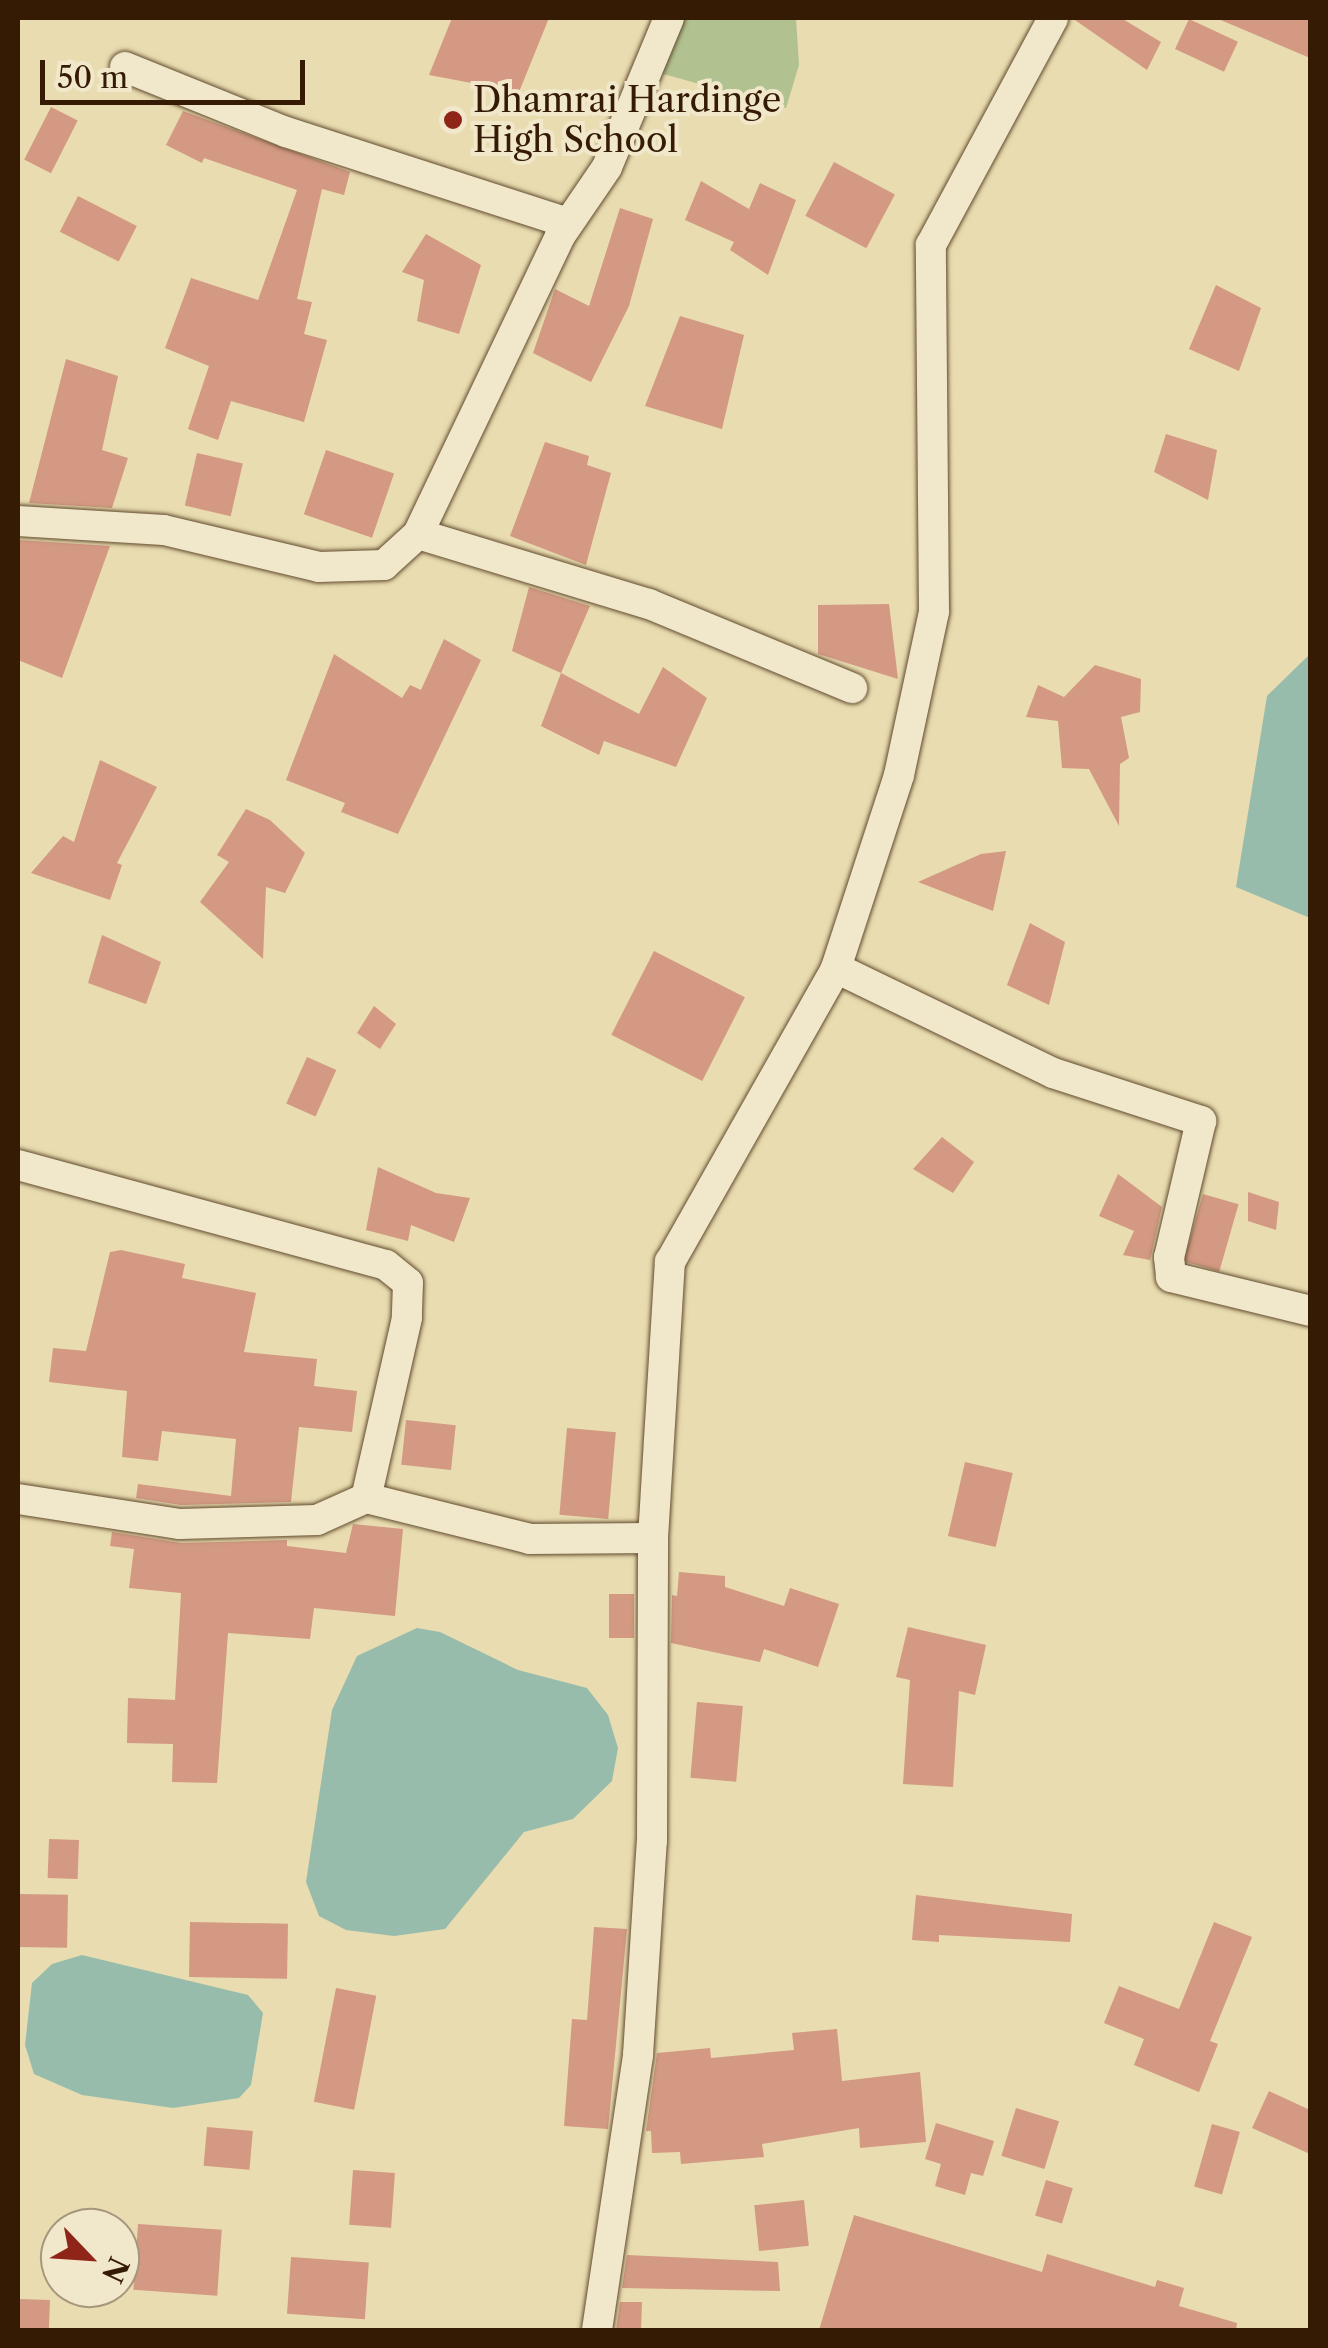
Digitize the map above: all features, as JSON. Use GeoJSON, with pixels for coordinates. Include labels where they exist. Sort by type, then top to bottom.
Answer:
{"type":"FeatureCollection","features":[{"type":"Feature","properties":{"kind":"street"},"geometry":{"type":"LineString","coordinates":[[18,521],[164,530],[319,566],[384,565],[418,534],[491,371],[568,223],[608,167],[668,18]]}},
{"type":"Feature","properties":{"kind":"street"},"geometry":{"type":"LineString","coordinates":[[597,2330],[638,2055],[652,1840],[653,1538],[670,1262],[836,968],[899,775],[934,612],[931,245],[1053,18]]}},
{"type":"Feature","properties":{"kind":"street"},"geometry":{"type":"LineString","coordinates":[[125,67],[286,132],[568,223]]}},
{"type":"Feature","properties":{"kind":"street"},"geometry":{"type":"LineString","coordinates":[[418,534],[649,604],[852,688]]}},
{"type":"Feature","properties":{"kind":"street"},"geometry":{"type":"LineString","coordinates":[[836,968],[1052,1073],[1201,1120],[1168,1257],[1170,1276],[1310,1311]]}},
{"type":"Feature","properties":{"kind":"street"},"geometry":{"type":"LineString","coordinates":[[18,1166],[386,1265],[408,1283],[407,1318],[366,1498]]}},
{"type":"Feature","properties":{"kind":"street"},"geometry":{"type":"LineString","coordinates":[[18,1499],[180,1524],[317,1520],[366,1498],[530,1539],[653,1538]]}},
{"type":"Feature","properties":{"kind":"green space"},"geometry":{"type":"Polygon","coordinates":[[[672,18],[796,18],[799,65],[786,108],[649,70],[672,18]]]}},
{"type":"Feature","properties":{"kind":"shaded area"},"geometry":{"type":"Polygon","coordinates":[[[1310,654],[1310,918],[1236,887],[1267,696],[1310,654]]]}},
{"type":"Feature","properties":{"kind":"shaded area"},"geometry":{"type":"Polygon","coordinates":[[[417,1628],[440,1632],[518,1670],[587,1688],[608,1715],[618,1748],[612,1781],[573,1819],[524,1832],[445,1929],[394,1936],[346,1930],[319,1916],[306,1882],[332,1710],[357,1656],[417,1628]]]}},
{"type":"Feature","properties":{"kind":"shaded area"},"geometry":{"type":"Polygon","coordinates":[[[82,1955],[248,1995],[263,2013],[251,2085],[239,2098],[173,2108],[82,2095],[34,2074],[25,2045],[32,1983],[52,1964],[82,1955]]]}},
{"type":"Feature","properties":{"kind":"building"},"geometry":{"type":"Polygon","coordinates":[[[452,18],[549,18],[519,92],[429,75],[452,18]]]}},
{"type":"Feature","properties":{"kind":"building"},"geometry":{"type":"Polygon","coordinates":[[[1072,18],[1121,18],[1161,42],[1147,70],[1072,18]]]}},
{"type":"Feature","properties":{"kind":"building"},"geometry":{"type":"Polygon","coordinates":[[[1216,18],[1310,18],[1310,58],[1216,18]]]}},
{"type":"Feature","properties":{"kind":"building"},"geometry":{"type":"Polygon","coordinates":[[[1189,19],[1238,42],[1224,72],[1175,49],[1189,19]]]}},
{"type":"Feature","properties":{"kind":"building"},"geometry":{"type":"Polygon","coordinates":[[[51,107],[78,121],[51,173],[24,160],[51,107]]]}},
{"type":"Feature","properties":{"kind":"building"},"geometry":{"type":"Polygon","coordinates":[[[183,111],[350,172],[344,195],[322,189],[297,299],[312,302],[304,334],[327,340],[304,422],[231,401],[218,440],[188,429],[209,366],[165,348],[191,278],[258,300],[297,190],[204,158],[202,163],[166,145],[183,111]]]}},
{"type":"Feature","properties":{"kind":"building"},"geometry":{"type":"Polygon","coordinates":[[[834,162],[895,194],[866,248],[805,216],[834,162]]]}},
{"type":"Feature","properties":{"kind":"building"},"geometry":{"type":"Polygon","coordinates":[[[701,181],[749,209],[760,183],[796,200],[768,275],[730,250],[734,242],[685,220],[701,181]]]}},
{"type":"Feature","properties":{"kind":"building"},"geometry":{"type":"Polygon","coordinates":[[[78,196],[137,226],[119,262],[60,232],[78,196]]]}},
{"type":"Feature","properties":{"kind":"building"},"geometry":{"type":"Polygon","coordinates":[[[620,208],[653,219],[629,306],[591,382],[533,353],[555,289],[589,306],[620,208]]]}},
{"type":"Feature","properties":{"kind":"building"},"geometry":{"type":"Polygon","coordinates":[[[426,234],[481,265],[459,334],[417,321],[424,280],[402,272],[426,234]]]}},
{"type":"Feature","properties":{"kind":"building"},"geometry":{"type":"Polygon","coordinates":[[[1216,285],[1261,308],[1239,371],[1189,349],[1216,285]]]}},
{"type":"Feature","properties":{"kind":"building"},"geometry":{"type":"Polygon","coordinates":[[[680,316],[744,335],[722,429],[645,406],[680,316]]]}},
{"type":"Feature","properties":{"kind":"building"},"geometry":{"type":"Polygon","coordinates":[[[66,359],[118,376],[102,450],[128,458],[112,508],[29,503],[66,359]]]}},
{"type":"Feature","properties":{"kind":"building"},"geometry":{"type":"Polygon","coordinates":[[[1166,434],[1217,450],[1208,500],[1154,472],[1166,434]]]}},
{"type":"Feature","properties":{"kind":"building"},"geometry":{"type":"Polygon","coordinates":[[[545,442],[589,456],[587,465],[611,473],[586,565],[510,536],[545,442]]]}},
{"type":"Feature","properties":{"kind":"building"},"geometry":{"type":"Polygon","coordinates":[[[326,450],[394,473],[372,538],[304,514],[326,450]]]}},
{"type":"Feature","properties":{"kind":"building"},"geometry":{"type":"Polygon","coordinates":[[[197,453],[243,464],[231,516],[185,506],[197,453]]]}},
{"type":"Feature","properties":{"kind":"building"},"geometry":{"type":"Polygon","coordinates":[[[18,540],[110,546],[62,678],[18,660],[18,540]]]}},
{"type":"Feature","properties":{"kind":"building"},"geometry":{"type":"Polygon","coordinates":[[[529,587],[590,606],[561,673],[512,651],[529,587]]]}},
{"type":"Feature","properties":{"kind":"building"},"geometry":{"type":"Polygon","coordinates":[[[889,604],[898,679],[818,654],[818,605],[889,604]]]}},
{"type":"Feature","properties":{"kind":"building"},"geometry":{"type":"Polygon","coordinates":[[[444,639],[481,660],[398,834],[341,812],[345,803],[286,780],[334,654],[402,698],[410,685],[421,690],[444,639]]]}},
{"type":"Feature","properties":{"kind":"building"},"geometry":{"type":"Polygon","coordinates":[[[1095,665],[1141,679],[1140,712],[1121,717],[1129,758],[1120,764],[1119,826],[1089,769],[1062,768],[1058,721],[1026,717],[1038,685],[1064,697],[1095,665]]]}},
{"type":"Feature","properties":{"kind":"building"},"geometry":{"type":"Polygon","coordinates":[[[663,667],[707,698],[676,767],[604,741],[599,755],[541,726],[561,673],[639,714],[663,667]]]}},
{"type":"Feature","properties":{"kind":"building"},"geometry":{"type":"Polygon","coordinates":[[[100,760],[157,787],[117,863],[122,865],[110,900],[31,873],[63,836],[74,842],[100,760]]]}},
{"type":"Feature","properties":{"kind":"building"},"geometry":{"type":"Polygon","coordinates":[[[246,809],[270,820],[305,853],[285,893],[266,887],[263,959],[200,902],[229,862],[217,855],[246,809]]]}},
{"type":"Feature","properties":{"kind":"building"},"geometry":{"type":"Polygon","coordinates":[[[1006,851],[993,911],[918,882],[981,854],[1006,851]]]}},
{"type":"Feature","properties":{"kind":"building"},"geometry":{"type":"Polygon","coordinates":[[[1030,923],[1065,942],[1049,1005],[1007,985],[1030,923]]]}},
{"type":"Feature","properties":{"kind":"building"},"geometry":{"type":"Polygon","coordinates":[[[102,935],[161,962],[146,1004],[88,983],[102,935]]]}},
{"type":"Feature","properties":{"kind":"building"},"geometry":{"type":"Polygon","coordinates":[[[654,951],[745,997],[702,1081],[611,1035],[654,951]]]}},
{"type":"Feature","properties":{"kind":"building"},"geometry":{"type":"Polygon","coordinates":[[[374,1006],[396,1024],[380,1049],[357,1033],[374,1006]]]}},
{"type":"Feature","properties":{"kind":"building"},"geometry":{"type":"Polygon","coordinates":[[[307,1057],[336,1070],[315,1117],[286,1104],[307,1057]]]}},
{"type":"Feature","properties":{"kind":"building"},"geometry":{"type":"Polygon","coordinates":[[[942,1137],[974,1162],[953,1193],[913,1169],[942,1137]]]}},
{"type":"Feature","properties":{"kind":"building"},"geometry":{"type":"Polygon","coordinates":[[[378,1167],[436,1193],[470,1198],[454,1242],[411,1225],[408,1241],[366,1230],[378,1167]]]}},
{"type":"Feature","properties":{"kind":"building"},"geometry":{"type":"Polygon","coordinates":[[[1118,1174],[1162,1207],[1150,1260],[1123,1255],[1134,1231],[1099,1216],[1118,1174]]]}},
{"type":"Feature","properties":{"kind":"building"},"geometry":{"type":"Polygon","coordinates":[[[1248,1192],[1279,1202],[1276,1230],[1248,1221],[1248,1192]]]}},
{"type":"Feature","properties":{"kind":"building"},"geometry":{"type":"Polygon","coordinates":[[[1203,1194],[1239,1204],[1219,1271],[1184,1261],[1203,1194]]]}},
{"type":"Feature","properties":{"kind":"building"},"geometry":{"type":"Polygon","coordinates":[[[121,1250],[185,1264],[182,1278],[256,1293],[244,1352],[317,1359],[314,1386],[357,1391],[352,1432],[299,1427],[291,1502],[181,1505],[136,1498],[138,1484],[231,1496],[236,1439],[162,1431],[158,1461],[122,1457],[127,1391],[49,1382],[53,1348],[86,1351],[110,1252],[121,1250]]]}},
{"type":"Feature","properties":{"kind":"building"},"geometry":{"type":"Polygon","coordinates":[[[406,1420],[456,1425],[451,1470],[401,1465],[406,1420]]]}},
{"type":"Feature","properties":{"kind":"building"},"geometry":{"type":"Polygon","coordinates":[[[567,1428],[616,1432],[608,1519],[559,1515],[567,1428]]]}},
{"type":"Feature","properties":{"kind":"building"},"geometry":{"type":"Polygon","coordinates":[[[965,1462],[1013,1473],[996,1547],[948,1536],[965,1462]]]}},
{"type":"Feature","properties":{"kind":"building"},"geometry":{"type":"Polygon","coordinates":[[[353,1524],[403,1529],[395,1616],[314,1608],[310,1639],[228,1633],[217,1783],[172,1782],[173,1744],[127,1743],[128,1698],[175,1700],[181,1593],[129,1588],[134,1549],[110,1546],[112,1532],[181,1543],[287,1540],[287,1546],[346,1553],[353,1524]]]}},
{"type":"Feature","properties":{"kind":"building"},"geometry":{"type":"Polygon","coordinates":[[[679,1572],[725,1576],[725,1587],[784,1606],[790,1588],[839,1604],[818,1667],[764,1649],[760,1662],[671,1643],[672,1595],[677,1596],[679,1572]]]}},
{"type":"Feature","properties":{"kind":"building"},"geometry":{"type":"Polygon","coordinates":[[[609,1594],[634,1594],[634,1638],[609,1638],[609,1594]]]}},
{"type":"Feature","properties":{"kind":"building"},"geometry":{"type":"Polygon","coordinates":[[[908,1627],[986,1645],[975,1695],[959,1691],[953,1787],[903,1784],[910,1680],[896,1677],[908,1627]]]}},
{"type":"Feature","properties":{"kind":"building"},"geometry":{"type":"Polygon","coordinates":[[[697,1702],[743,1706],[736,1782],[690,1778],[697,1702]]]}},
{"type":"Feature","properties":{"kind":"building"},"geometry":{"type":"Polygon","coordinates":[[[49,1839],[79,1840],[78,1879],[48,1878],[49,1839]]]}},
{"type":"Feature","properties":{"kind":"building"},"geometry":{"type":"Polygon","coordinates":[[[18,1894],[68,1895],[67,1948],[18,1947],[18,1894]]]}},
{"type":"Feature","properties":{"kind":"building"},"geometry":{"type":"Polygon","coordinates":[[[916,1895],[1072,1914],[1070,1942],[939,1935],[939,1942],[912,1940],[916,1895]]]}},
{"type":"Feature","properties":{"kind":"building"},"geometry":{"type":"Polygon","coordinates":[[[190,1922],[288,1924],[287,1979],[189,1977],[190,1922]]]}},
{"type":"Feature","properties":{"kind":"building"},"geometry":{"type":"Polygon","coordinates":[[[1214,1922],[1252,1937],[1210,2041],[1218,2044],[1199,2092],[1134,2065],[1144,2039],[1104,2023],[1119,1986],[1179,2009],[1214,1922]]]}},
{"type":"Feature","properties":{"kind":"building"},"geometry":{"type":"Polygon","coordinates":[[[594,1927],[627,1929],[608,2129],[564,2126],[572,2019],[587,2020],[594,1927]]]}},
{"type":"Feature","properties":{"kind":"building"},"geometry":{"type":"Polygon","coordinates":[[[336,1988],[376,1996],[354,2110],[314,2102],[336,1988]]]}},
{"type":"Feature","properties":{"kind":"building"},"geometry":{"type":"Polygon","coordinates":[[[837,2029],[842,2081],[920,2072],[926,2142],[860,2148],[859,2128],[762,2144],[764,2157],[681,2164],[680,2152],[652,2153],[651,2131],[646,2131],[657,2053],[710,2048],[711,2058],[794,2050],[792,2033],[837,2029]]]}},
{"type":"Feature","properties":{"kind":"building"},"geometry":{"type":"Polygon","coordinates":[[[1269,2091],[1310,2110],[1310,2154],[1252,2128],[1269,2091]]]}},
{"type":"Feature","properties":{"kind":"building"},"geometry":{"type":"Polygon","coordinates":[[[1016,2108],[1059,2121],[1044,2169],[1001,2156],[1016,2108]]]}},
{"type":"Feature","properties":{"kind":"building"},"geometry":{"type":"Polygon","coordinates":[[[936,2123],[994,2141],[983,2176],[971,2173],[965,2195],[935,2186],[941,2164],[925,2159],[936,2123]]]}},
{"type":"Feature","properties":{"kind":"building"},"geometry":{"type":"Polygon","coordinates":[[[1212,2124],[1240,2132],[1222,2194],[1194,2186],[1212,2124]]]}},
{"type":"Feature","properties":{"kind":"building"},"geometry":{"type":"Polygon","coordinates":[[[207,2127],[253,2131],[249,2170],[204,2166],[207,2127]]]}},
{"type":"Feature","properties":{"kind":"building"},"geometry":{"type":"Polygon","coordinates":[[[353,2170],[395,2173],[391,2228],[349,2225],[353,2170]]]}},
{"type":"Feature","properties":{"kind":"building"},"geometry":{"type":"Polygon","coordinates":[[[1046,2180],[1073,2188],[1062,2224],[1035,2215],[1046,2180]]]}},
{"type":"Feature","properties":{"kind":"building"},"geometry":{"type":"Polygon","coordinates":[[[804,2200],[809,2246],[759,2251],[754,2205],[804,2200]]]}},
{"type":"Feature","properties":{"kind":"building"},"geometry":{"type":"Polygon","coordinates":[[[854,2215],[1042,2272],[1047,2254],[1155,2287],[1157,2280],[1184,2288],[1179,2306],[1237,2323],[1236,2330],[819,2330],[854,2215]]]}},
{"type":"Feature","properties":{"kind":"building"},"geometry":{"type":"Polygon","coordinates":[[[140,2224],[222,2230],[217,2296],[140,2290],[140,2224]]]}},
{"type":"Feature","properties":{"kind":"building"},"geometry":{"type":"Polygon","coordinates":[[[627,2255],[778,2262],[780,2291],[622,2288],[627,2255]]]}},
{"type":"Feature","properties":{"kind":"building"},"geometry":{"type":"Polygon","coordinates":[[[291,2257],[369,2262],[365,2319],[287,2314],[291,2257]]]}},
{"type":"Feature","properties":{"kind":"building"},"geometry":{"type":"Polygon","coordinates":[[[18,2299],[40,2300],[40,2308],[50,2308],[49,2330],[18,2329],[18,2299]]]}},
{"type":"Feature","properties":{"kind":"building"},"geometry":{"type":"Polygon","coordinates":[[[620,2302],[642,2302],[641,2330],[616,2330],[620,2302]]]}},
{"type":"Feature","properties":{"kind":"place","name":"Dhamrai Hardinge High School"},"geometry":{"type":"Point","coordinates":[453,120]}}]}
